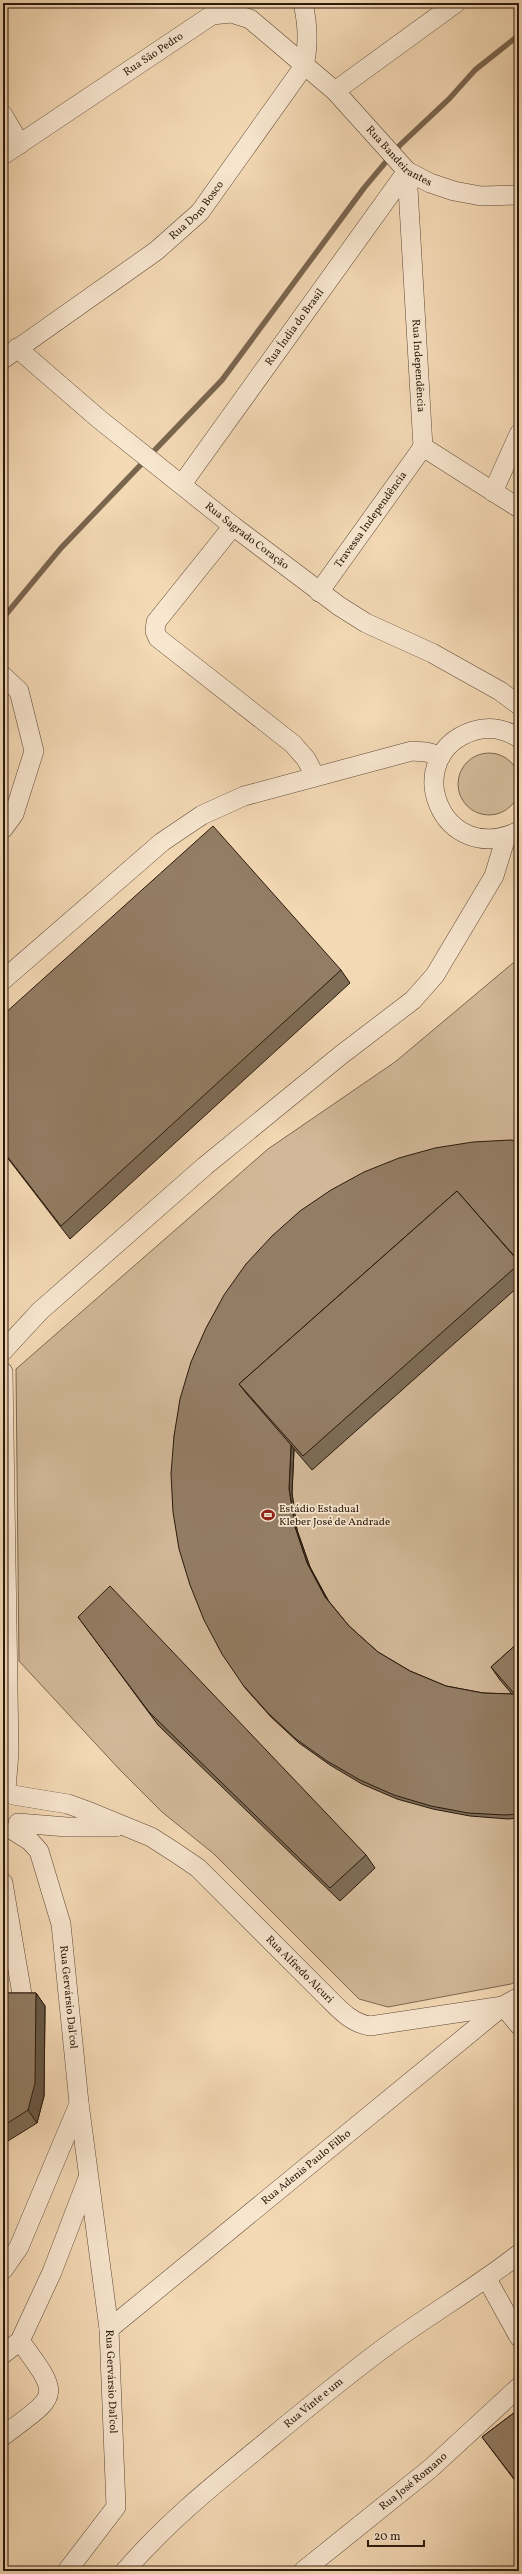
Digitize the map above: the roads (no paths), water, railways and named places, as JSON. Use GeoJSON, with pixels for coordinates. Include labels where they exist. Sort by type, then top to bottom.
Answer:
{"type":"FeatureCollection","features":[{"type":"Feature","properties":{"kind":"street","name":"Rua Dom Bosco"},"geometry":{"type":"LineString","coordinates":[[10,354],[156,251],[200,212],[304,66],[309,44],[308,22],[303,3]]}},
{"type":"Feature","properties":{"kind":"street"},"geometry":{"type":"LineString","coordinates":[[335,91],[456,3]]}},
{"type":"Feature","properties":{"kind":"street","name":"Rua São Pedro"},"geometry":{"type":"LineString","coordinates":[[3,155],[212,15],[231,13],[250,19],[304,66]]}},
{"type":"Feature","properties":{"kind":"street","name":"Rua Bandeirantes"},"geometry":{"type":"LineString","coordinates":[[304,66],[335,91],[407,171],[430,183],[454,191],[481,196],[519,195]]}},
{"type":"Feature","properties":{"kind":"street"},"geometry":{"type":"LineString","coordinates":[[3,115],[20,144]]}},
{"type":"Feature","properties":{"kind":"street","name":"Rua Independência"},"geometry":{"type":"LineString","coordinates":[[407,171],[423,447]]}},
{"type":"Feature","properties":{"kind":"street","name":"Rua Índia do Brasil"},"geometry":{"type":"LineString","coordinates":[[182,484],[407,171]]}},
{"type":"Feature","properties":{"kind":"street","name":"Rua Sagrado Coração"},"geometry":{"type":"LineString","coordinates":[[10,354],[99,419],[233,526],[319,592],[366,623],[432,653],[500,691],[519,705]]}},
{"type":"Feature","properties":{"kind":"street"},"geometry":{"type":"LineString","coordinates":[[493,492],[519,434]]}},
{"type":"Feature","properties":{"kind":"street"},"geometry":{"type":"LineString","coordinates":[[423,447],[519,508]]}},
{"type":"Feature","properties":{"kind":"street","name":"Travessa Independência"},"geometry":{"type":"LineString","coordinates":[[319,592],[423,447]]}},
{"type":"Feature","properties":{"kind":"street"},"geometry":{"type":"LineString","coordinates":[[233,526],[156,622],[155,631],[158,638],[293,744],[306,759],[315,776]]}},
{"type":"Feature","properties":{"kind":"street"},"geometry":{"type":"LineString","coordinates":[[3,676],[19,691],[34,751],[14,814],[3,829]]}},
{"type":"Feature","properties":{"kind":"street"},"geometry":{"type":"LineString","coordinates":[[500,691],[509,706],[515,735],[495,729],[479,729],[464,734],[451,743],[441,756],[435,771],[434,788],[437,804],[446,818],[458,830],[473,837],[489,840],[512,834]]}},
{"type":"Feature","properties":{"kind":"street"},"geometry":{"type":"LineString","coordinates":[[3,980],[162,842],[202,815],[244,796],[412,751],[426,752],[441,756]]}},
{"type":"Feature","properties":{"kind":"street"},"geometry":{"type":"LineString","coordinates":[[3,1351],[40,1311],[205,1166],[310,1080],[413,1000],[436,975],[494,876],[512,834]]}},
{"type":"Feature","properties":{"kind":"street"},"geometry":{"type":"LineString","coordinates":[[3,1372],[9,1753],[7,1791],[18,1808],[12,1832]]}},
{"type":"Feature","properties":{"kind":"street","name":"Rua Alfredo Alcuri"},"geometry":{"type":"LineString","coordinates":[[7,1791],[68,1804],[151,1837],[198,1868],[330,2000],[360,2024],[370,2026],[511,2002]]}},
{"type":"Feature","properties":{"kind":"street","name":"Rua Alfredo Alcuri"},"geometry":{"type":"LineString","coordinates":[[12,1832],[67,1827],[126,1827]]}},
{"type":"Feature","properties":{"kind":"street","name":"Rua Gervársio Dal'col"},"geometry":{"type":"LineString","coordinates":[[12,1832],[30,1841],[39,1851],[61,1924],[79,2103],[109,2329],[116,2507],[68,2571]]}},
{"type":"Feature","properties":{"kind":"street"},"geometry":{"type":"LineString","coordinates":[[3,1883],[23,2000]]}},
{"type":"Feature","properties":{"kind":"street"},"geometry":{"type":"LineString","coordinates":[[511,2002],[519,2025]]}},
{"type":"Feature","properties":{"kind":"street","name":"Rua Adenis Paulo Filho"},"geometry":{"type":"LineString","coordinates":[[109,2329],[511,2002]]}},
{"type":"Feature","properties":{"kind":"street"},"geometry":{"type":"LineString","coordinates":[[3,2270],[18,2247],[79,2103]]}},
{"type":"Feature","properties":{"kind":"street","name":"Rua Gervársio Dal'col"},"geometry":{"type":"LineString","coordinates":[[20,2341],[52,2272],[88,2177]]}},
{"type":"Feature","properties":{"kind":"street","name":"Rua Vinte e um"},"geometry":{"type":"LineString","coordinates":[[125,2571],[162,2531],[199,2497],[309,2406],[392,2342],[487,2279],[519,2254]]}},
{"type":"Feature","properties":{"kind":"street"},"geometry":{"type":"LineString","coordinates":[[487,2279],[519,2337]]}},
{"type":"Feature","properties":{"kind":"street"},"geometry":{"type":"LineString","coordinates":[[3,2354],[20,2341],[45,2374],[50,2385],[49,2395],[44,2405],[3,2436]]}},
{"type":"Feature","properties":{"kind":"street","name":"Rua José Romano"},"geometry":{"type":"LineString","coordinates":[[303,2571],[431,2468],[519,2387]]}},
{"type":"Feature","properties":{"kind":"waterway"},"geometry":{"type":"LineString","coordinates":[[3,618],[61,548],[222,380],[364,188],[400,145],[449,99],[475,70],[519,35]]}},
{"type":"Feature","properties":{"kind":"place","name":"Estádio Estadual Kleber José de Andrade"},"geometry":{"type":"Point","coordinates":[268,1515]}}]}
